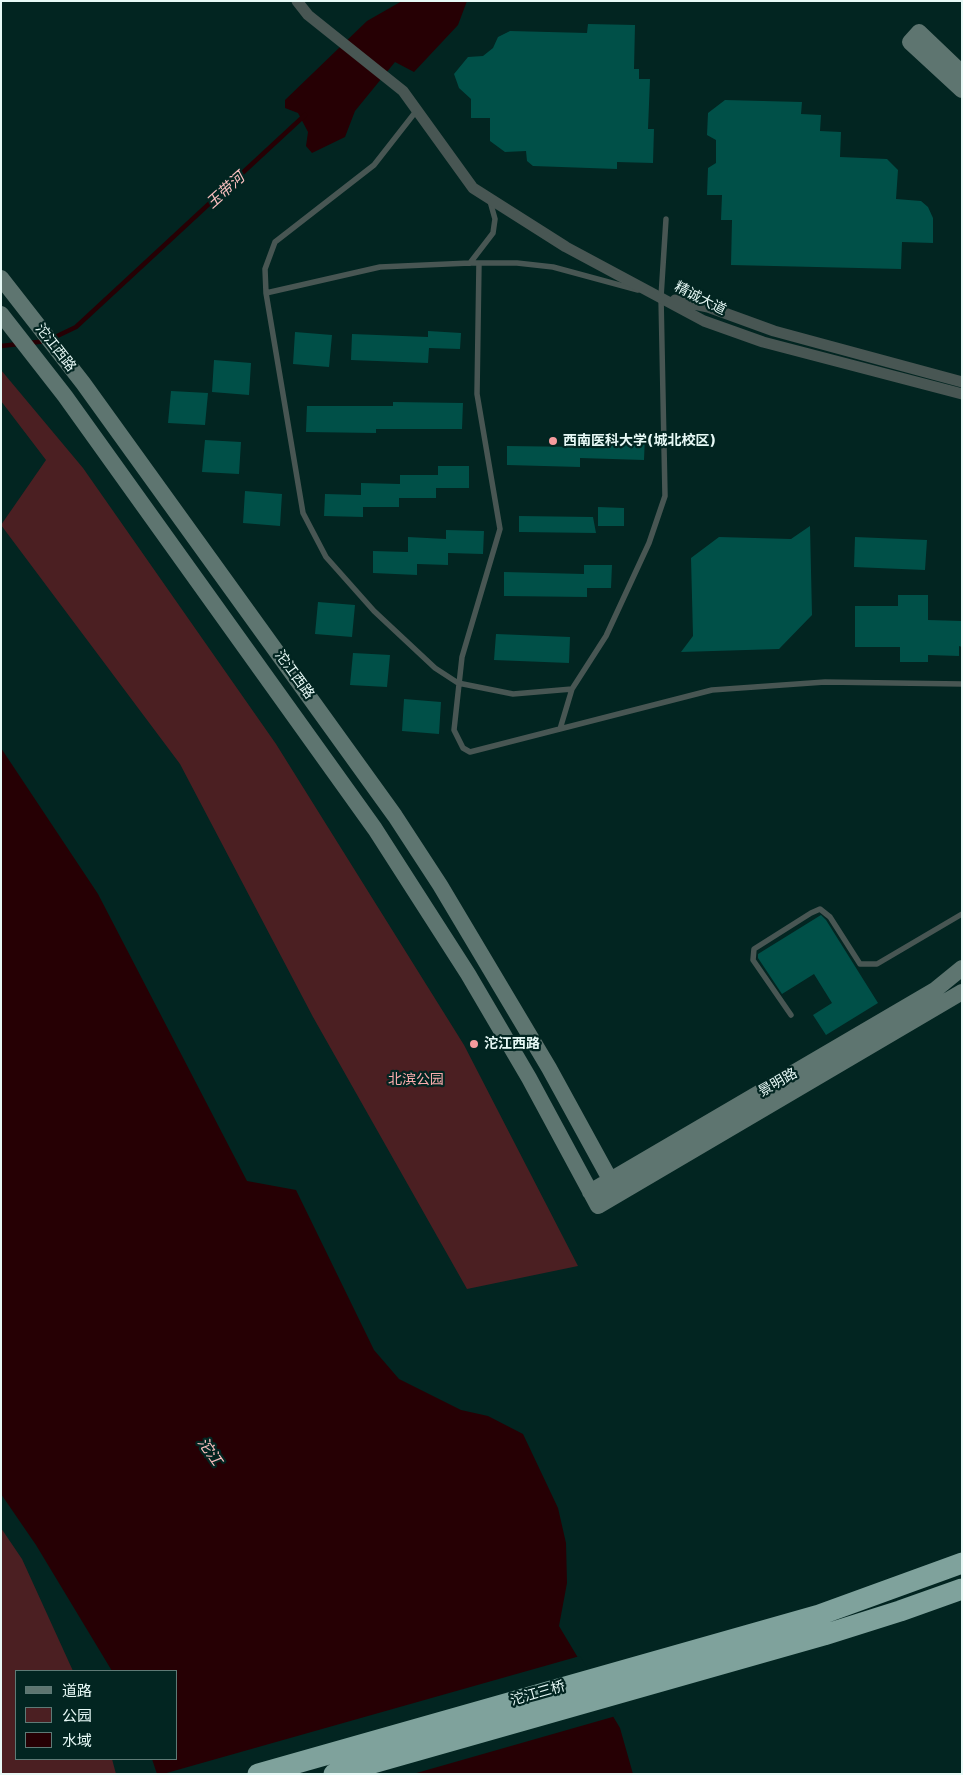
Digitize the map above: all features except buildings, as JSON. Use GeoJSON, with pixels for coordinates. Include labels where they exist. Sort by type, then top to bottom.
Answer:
{"type":"FeatureCollection","features":[{"type":"Feature","properties":{"kind":"highway"},"geometry":{"type":"LineString","coordinates":[[822,1625],[960,1565]]}},
{"type":"Feature","properties":{"kind":"highway"},"geometry":{"type":"LineString","coordinates":[[822,1625],[900,1611],[961,1589]]}},
{"type":"Feature","properties":{"kind":"highway","name":"沱江三桥"},"geometry":{"type":"LineString","coordinates":[[258,1774],[822,1625]]}},
{"type":"Feature","properties":{"kind":"highway","name":"沱江三桥"},"geometry":{"type":"LineString","coordinates":[[334,1774],[822,1625]]}},
{"type":"Feature","properties":{"kind":"main road"},"geometry":{"type":"LineString","coordinates":[[962,73],[919,32],[910,42],[962,90]]}},
{"type":"Feature","properties":{"kind":"main road","name":"沱江西路"},"geometry":{"type":"LineString","coordinates":[[1,278],[83,383],[360,765],[440,885],[550,1068],[614,1188]]}},
{"type":"Feature","properties":{"kind":"main road","name":"沱江西路"},"geometry":{"type":"LineString","coordinates":[[1,314],[65,396],[376,829],[482,998],[529,1078],[594,1199]]}},
{"type":"Feature","properties":{"kind":"main road","name":"景明路"},"geometry":{"type":"LineString","coordinates":[[614,1188],[935,990],[962,968]]}},
{"type":"Feature","properties":{"kind":"main road","name":"景明路"},"geometry":{"type":"LineString","coordinates":[[594,1199],[962,992]]}},
{"type":"Feature","properties":{"kind":"street"},"geometry":{"type":"LineString","coordinates":[[297,1],[308,15],[403,91],[473,188],[603,268],[662,297]]}},
{"type":"Feature","properties":{"kind":"street","name":"精诚大道"},"geometry":{"type":"LineString","coordinates":[[662,297],[708,307],[774,331],[962,382]]}},
{"type":"Feature","properties":{"kind":"street","name":"精诚大道"},"geometry":{"type":"LineString","coordinates":[[662,297],[704,321],[762,342],[962,394]]}},
{"type":"Feature","properties":{"kind":"lane"},"geometry":{"type":"LineString","coordinates":[[417,110],[374,165],[275,242],[265,270],[266,293],[302,513],[326,557],[374,611],[435,668],[458,683],[513,694],[572,689]]}},
{"type":"Feature","properties":{"kind":"lane"},"geometry":{"type":"LineString","coordinates":[[470,263],[493,233],[495,219],[489,199]]}},
{"type":"Feature","properties":{"kind":"lane"},"geometry":{"type":"LineString","coordinates":[[560,730],[572,689],[606,636],[649,543],[665,496],[662,297],[666,220]]}},
{"type":"Feature","properties":{"kind":"lane"},"geometry":{"type":"LineString","coordinates":[[478,263],[477,394],[500,529],[462,657],[454,730],[463,748],[470,752],[712,690],[825,682],[962,684]]}},
{"type":"Feature","properties":{"kind":"lane"},"geometry":{"type":"LineString","coordinates":[[266,293],[380,267],[517,263],[553,267],[662,297]]}},
{"type":"Feature","properties":{"kind":"lane"},"geometry":{"type":"LineString","coordinates":[[792,1015],[753,960],[754,949],[811,913],[820,910],[830,917],[860,964],[877,964],[962,914]]}},
{"type":"Feature","properties":{"kind":"green space","name":"北滨公园"},"geometry":{"type":"Polygon","coordinates":[[[1,370],[83,468],[276,744],[464,1045],[578,1266],[467,1289],[313,1017],[180,764],[1,525],[46,460],[1,401],[1,370]]]}},
{"type":"Feature","properties":{"kind":"green space"},"geometry":{"type":"Polygon","coordinates":[[[1,1528],[22,1559],[73,1670],[15,1670],[15,1760],[112,1760],[116,1774],[1,1774],[1,1528]]]}},
{"type":"Feature","properties":{"kind":"water"},"geometry":{"type":"Polygon","coordinates":[[[402,1],[467,1],[458,25],[414,72],[395,62],[355,111],[345,137],[312,153],[306,146],[308,132],[298,113],[285,108],[285,100],[367,21],[402,1]]]}},
{"type":"Feature","properties":{"kind":"water","name":"沱江"},"geometry":{"type":"Polygon","coordinates":[[[1,748],[98,894],[247,1181],[296,1190],[374,1350],[399,1379],[461,1410],[488,1416],[523,1434],[558,1508],[566,1543],[567,1583],[559,1626],[620,1728],[633,1774],[157,1774],[152,1760],[178,1760],[178,1670],[111,1670],[36,1545],[1,1494],[1,748]]]}},
{"type":"Feature","properties":{"kind":"pier"},"geometry":{"type":"Polygon","coordinates":[[[580,1656],[616,1716],[413,1774],[163,1774],[580,1656]]]}},
{"type":"Feature","properties":{"kind":"waterway","name":"玉带河"},"geometry":{"type":"LineString","coordinates":[[53,338],[76,327],[305,115]]}},
{"type":"Feature","properties":{"kind":"waterway","name":"玉带河"},"geometry":{"type":"LineString","coordinates":[[29,343],[46,341]]}},
{"type":"Feature","properties":{"kind":"waterway","name":"玉带河"},"geometry":{"type":"LineString","coordinates":[[1,346],[19,344]]}},
{"type":"Feature","properties":{"kind":"place","name":"西南医科大学(城北校区)"},"geometry":{"type":"Point","coordinates":[553,441]}},
{"type":"Feature","properties":{"kind":"place","name":"沱江西路"},"geometry":{"type":"Point","coordinates":[474,1044]}}]}
